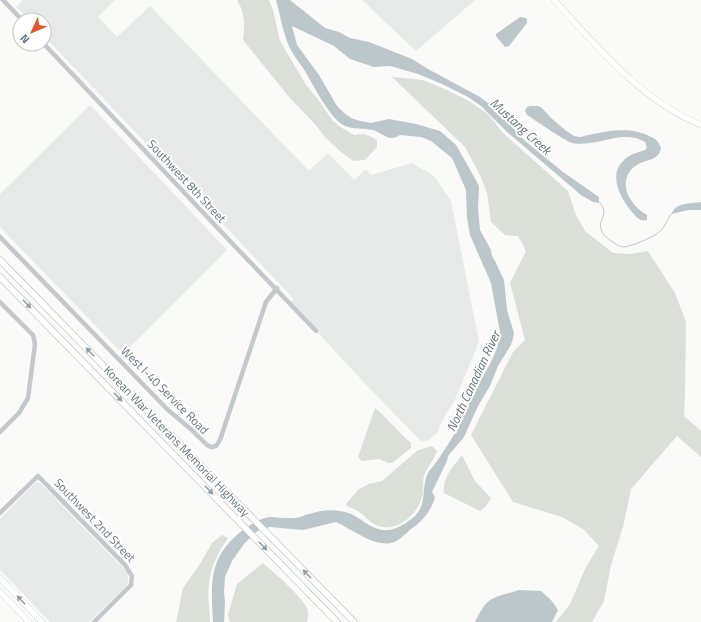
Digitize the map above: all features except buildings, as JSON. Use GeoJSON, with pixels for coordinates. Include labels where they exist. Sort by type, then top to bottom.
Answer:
{"type":"FeatureCollection","features":[{"type":"Feature","properties":{"kind":"highway","name":"Korean War Veterans Memorial Highway"},"geometry":{"type":"LineString","coordinates":[[0,260],[354,622]]}},
{"type":"Feature","properties":{"kind":"highway","name":"Korean War Veterans Memorial Highway"},"geometry":{"type":"LineString","coordinates":[[0,276],[337,622]]}},
{"type":"Feature","properties":{"kind":"main road"},"geometry":{"type":"LineString","coordinates":[[554,0],[612,62],[640,88],[672,111],[701,125]]}},
{"type":"Feature","properties":{"kind":"main road"},"geometry":{"type":"LineString","coordinates":[[0,578],[42,622]]}},
{"type":"Feature","properties":{"kind":"main road"},"geometry":{"type":"LineString","coordinates":[[0,592],[29,622]]}},
{"type":"Feature","properties":{"kind":"street"},"geometry":{"type":"LineString","coordinates":[[3,0],[14,12]]}},
{"type":"Feature","properties":{"kind":"street","name":"Southwest 8th Street"},"geometry":{"type":"LineString","coordinates":[[52,52],[229,240],[277,288],[316,331]]}},
{"type":"Feature","properties":{"kind":"street","name":"West I-40 Service Road"},"geometry":{"type":"LineString","coordinates":[[0,237],[168,410],[211,447],[216,446],[220,440],[266,302],[277,288]]}},
{"type":"Feature","properties":{"kind":"street"},"geometry":{"type":"LineString","coordinates":[[0,302],[33,335],[35,344],[28,398],[19,413],[0,432]]}},
{"type":"Feature","properties":{"kind":"street","name":"Southwest 2nd Street"},"geometry":{"type":"LineString","coordinates":[[0,513],[38,476],[126,565],[131,572],[132,580],[126,590],[94,622]]}},
{"type":"Feature","properties":{"kind":"shaded area"},"geometry":{"type":"Polygon","coordinates":[[[23,0],[115,0],[98,17],[117,37],[150,6],[309,171],[328,153],[354,180],[366,169],[371,175],[412,163],[434,176],[451,201],[479,342],[454,402],[445,415],[437,433],[429,440],[422,442],[290,303],[294,299],[52,44],[52,12],[21,12],[16,7],[23,0]]]}},
{"type":"Feature","properties":{"kind":"shaded area"},"geometry":{"type":"Polygon","coordinates":[[[237,0],[269,0],[273,10],[280,41],[306,85],[333,121],[354,135],[363,134],[377,140],[377,147],[365,160],[353,161],[325,137],[315,124],[290,98],[243,40],[244,19],[242,10],[237,0]]]}},
{"type":"Feature","properties":{"kind":"shaded area"},"geometry":{"type":"Polygon","coordinates":[[[276,0],[290,0],[325,28],[339,32],[350,38],[369,42],[412,59],[480,97],[497,110],[525,141],[563,172],[599,197],[599,203],[593,202],[581,195],[507,132],[481,106],[468,97],[418,74],[390,66],[374,67],[350,59],[334,46],[292,26],[297,45],[319,75],[337,106],[351,118],[371,123],[389,119],[416,124],[440,131],[456,145],[479,187],[478,208],[480,230],[491,250],[492,256],[504,280],[507,310],[514,333],[511,345],[498,366],[490,386],[478,406],[464,437],[448,456],[432,492],[435,497],[433,502],[429,511],[419,523],[401,538],[391,543],[370,540],[336,522],[303,530],[270,527],[259,530],[244,544],[232,561],[225,577],[224,622],[213,622],[212,582],[218,560],[223,550],[232,540],[243,530],[256,522],[270,517],[297,518],[327,510],[336,510],[356,516],[371,526],[383,530],[389,530],[401,526],[417,514],[423,502],[426,477],[455,433],[493,358],[498,345],[500,332],[491,283],[470,235],[467,218],[466,190],[452,158],[431,141],[421,137],[400,135],[389,138],[377,131],[346,127],[337,121],[326,107],[288,45],[276,0]]]}},
{"type":"Feature","properties":{"kind":"shaded area"},"geometry":{"type":"Polygon","coordinates":[[[362,0],[475,0],[416,51],[362,0]]]}},
{"type":"Feature","properties":{"kind":"shaded area"},"geometry":{"type":"Polygon","coordinates":[[[520,17],[526,18],[527,23],[509,46],[505,47],[496,34],[520,17]]]}},
{"type":"Feature","properties":{"kind":"shaded area"},"geometry":{"type":"Polygon","coordinates":[[[392,77],[423,80],[469,101],[488,114],[503,133],[568,191],[576,215],[585,231],[613,253],[631,254],[648,251],[675,293],[686,322],[684,416],[701,431],[701,457],[677,436],[631,489],[623,527],[611,565],[604,601],[592,622],[556,622],[570,604],[586,567],[599,546],[583,529],[562,517],[513,502],[471,435],[513,352],[525,340],[510,283],[526,251],[518,236],[505,235],[491,222],[487,193],[480,175],[465,147],[392,77]]]}},
{"type":"Feature","properties":{"kind":"shaded area"},"geometry":{"type":"Polygon","coordinates":[[[90,105],[227,250],[123,354],[0,227],[0,194],[90,105]]]}},
{"type":"Feature","properties":{"kind":"shaded area"},"geometry":{"type":"Polygon","coordinates":[[[538,106],[542,108],[550,117],[574,136],[580,137],[625,130],[643,133],[657,141],[661,148],[658,155],[655,158],[641,163],[633,168],[626,178],[626,191],[628,195],[632,202],[647,215],[647,220],[638,219],[628,207],[620,194],[616,180],[619,167],[623,161],[633,154],[645,150],[647,148],[645,142],[636,138],[618,137],[591,143],[572,143],[527,115],[525,111],[527,107],[538,106]]]}},
{"type":"Feature","properties":{"kind":"shaded area"},"geometry":{"type":"Polygon","coordinates":[[[701,202],[701,210],[688,210],[672,214],[676,207],[680,205],[701,202]]]}},
{"type":"Feature","properties":{"kind":"shaded area"},"geometry":{"type":"Polygon","coordinates":[[[375,408],[411,443],[411,448],[392,463],[379,459],[362,461],[358,457],[375,408]]]}},
{"type":"Feature","properties":{"kind":"shaded area"},"geometry":{"type":"Polygon","coordinates":[[[432,446],[437,451],[424,475],[421,501],[406,520],[393,527],[378,526],[358,511],[347,506],[346,504],[359,489],[369,484],[382,481],[418,450],[432,446]]]}},
{"type":"Feature","properties":{"kind":"shaded area"},"geometry":{"type":"Polygon","coordinates":[[[462,455],[475,481],[491,498],[485,507],[480,511],[444,493],[447,477],[462,455]]]}},
{"type":"Feature","properties":{"kind":"shaded area"},"geometry":{"type":"Polygon","coordinates":[[[36,482],[40,483],[128,574],[128,582],[126,586],[89,622],[50,622],[0,570],[0,519],[36,482]]]}},
{"type":"Feature","properties":{"kind":"shaded area"},"geometry":{"type":"Polygon","coordinates":[[[222,535],[228,538],[221,548],[211,572],[208,593],[210,622],[176,622],[183,588],[200,564],[212,543],[222,535]]]}},
{"type":"Feature","properties":{"kind":"shaded area"},"geometry":{"type":"Polygon","coordinates":[[[263,563],[289,586],[302,601],[308,612],[307,622],[230,622],[228,615],[237,584],[263,563]]]}},
{"type":"Feature","properties":{"kind":"shaded area"},"geometry":{"type":"Polygon","coordinates":[[[519,590],[541,591],[551,600],[558,610],[552,622],[475,622],[488,602],[500,595],[519,590]]]}},
{"type":"Feature","properties":{"kind":"waterway","name":"Mustang Creek"},"geometry":{"type":"LineString","coordinates":[[600,203],[604,211],[601,222],[602,232],[606,237],[618,246],[622,247],[636,243],[658,233],[663,228],[672,213]]}},
{"type":"Feature","properties":{"kind":"water label","name":"North Canadian River"},"geometry":{"type":"Point","coordinates":[473,381]}}]}
